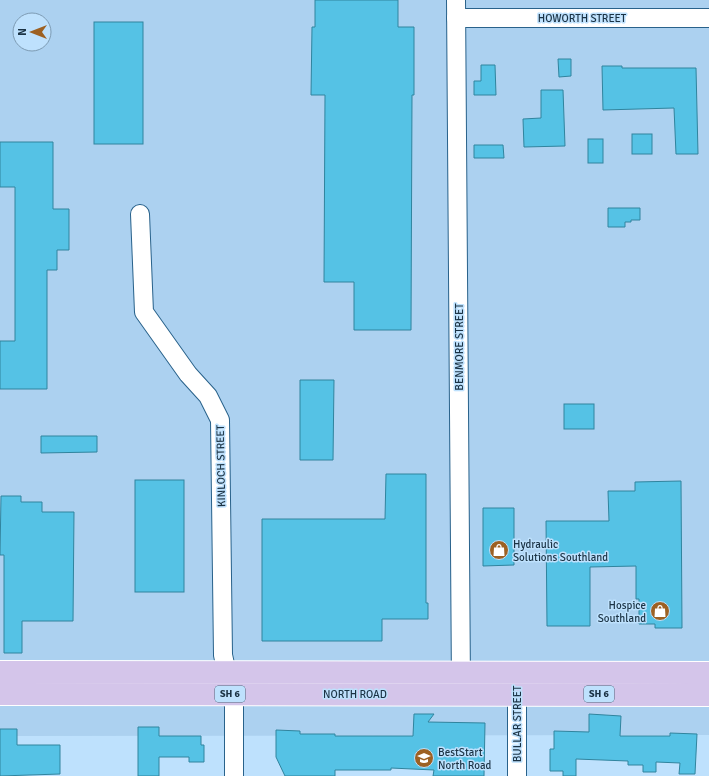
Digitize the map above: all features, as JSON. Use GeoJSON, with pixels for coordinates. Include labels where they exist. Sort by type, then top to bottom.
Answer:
{"type":"FeatureCollection","features":[{"type":"Feature","properties":{"kind":"main road","name":"NORTH ROAD"},"geometry":{"type":"LineString","coordinates":[[0,672],[709,673]]}},
{"type":"Feature","properties":{"kind":"main road","name":"NORTH ROAD"},"geometry":{"type":"LineString","coordinates":[[0,694],[709,695]]}},
{"type":"Feature","properties":{"kind":"street","name":"HOWORTH STREET"},"geometry":{"type":"LineString","coordinates":[[456,9],[709,18]]}},
{"type":"Feature","properties":{"kind":"street","name":"BENMORE STREET"},"geometry":{"type":"LineString","coordinates":[[456,9],[461,694]]}},
{"type":"Feature","properties":{"kind":"street","name":"KINLOCH STREET"},"geometry":{"type":"LineString","coordinates":[[140,214],[144,312],[188,374],[208,396],[220,420],[223,655],[234,711],[234,776]]}},
{"type":"Feature","properties":{"kind":"street","name":"BULLAR STREET"},"geometry":{"type":"LineString","coordinates":[[517,673],[517,776]]}},
{"type":"Feature","properties":{"kind":"shaded area"},"geometry":{"type":"Polygon","coordinates":[[[0,0],[709,0],[709,735],[0,736],[0,0]]]}},
{"type":"Feature","properties":{"kind":"building"},"geometry":{"type":"Polygon","coordinates":[[[315,0],[398,0],[398,27],[414,27],[414,95],[412,95],[411,330],[354,330],[354,282],[324,282],[325,95],[311,95],[312,27],[315,27],[315,0]]]}},
{"type":"Feature","properties":{"kind":"building"},"geometry":{"type":"Polygon","coordinates":[[[94,22],[143,22],[143,144],[94,144],[94,22]]]}},
{"type":"Feature","properties":{"kind":"building"},"geometry":{"type":"Polygon","coordinates":[[[558,59],[571,59],[571,76],[559,77],[558,59]]]}},
{"type":"Feature","properties":{"kind":"building"},"geometry":{"type":"Polygon","coordinates":[[[481,65],[495,65],[496,95],[474,95],[474,81],[481,81],[481,65]]]}},
{"type":"Feature","properties":{"kind":"building"},"geometry":{"type":"Polygon","coordinates":[[[602,66],[622,66],[622,68],[696,68],[698,154],[676,154],[674,108],[603,110],[602,66]]]}},
{"type":"Feature","properties":{"kind":"building"},"geometry":{"type":"Polygon","coordinates":[[[541,90],[563,90],[565,146],[524,147],[523,119],[541,118],[541,90]]]}},
{"type":"Feature","properties":{"kind":"building"},"geometry":{"type":"Polygon","coordinates":[[[632,134],[652,134],[652,154],[632,154],[632,134]]]}},
{"type":"Feature","properties":{"kind":"building"},"geometry":{"type":"Polygon","coordinates":[[[588,139],[603,139],[603,163],[588,163],[588,139]]]}},
{"type":"Feature","properties":{"kind":"building"},"geometry":{"type":"Polygon","coordinates":[[[0,142],[53,142],[53,209],[69,209],[69,250],[57,250],[57,270],[47,270],[47,389],[0,389],[0,341],[15,341],[15,187],[0,187],[0,142]]]}},
{"type":"Feature","properties":{"kind":"building"},"geometry":{"type":"Polygon","coordinates":[[[474,145],[503,145],[504,158],[474,158],[474,145]]]}},
{"type":"Feature","properties":{"kind":"building"},"geometry":{"type":"Polygon","coordinates":[[[608,208],[640,208],[640,220],[625,222],[625,227],[608,227],[608,208]]]}},
{"type":"Feature","properties":{"kind":"building"},"geometry":{"type":"Polygon","coordinates":[[[300,380],[334,380],[333,460],[300,460],[300,380]]]}},
{"type":"Feature","properties":{"kind":"building"},"geometry":{"type":"Polygon","coordinates":[[[564,404],[594,404],[594,429],[564,429],[564,404]]]}},
{"type":"Feature","properties":{"kind":"building"},"geometry":{"type":"Polygon","coordinates":[[[41,436],[97,436],[97,452],[41,453],[41,436]]]}},
{"type":"Feature","properties":{"kind":"building"},"geometry":{"type":"Polygon","coordinates":[[[386,474],[426,474],[426,603],[428,603],[428,619],[382,619],[382,641],[262,641],[262,519],[385,519],[386,474]]]}},
{"type":"Feature","properties":{"kind":"building"},"geometry":{"type":"Polygon","coordinates":[[[135,480],[184,480],[184,592],[135,592],[135,480]]]}},
{"type":"Feature","properties":{"kind":"building"},"geometry":{"type":"Polygon","coordinates":[[[681,481],[682,628],[655,628],[655,624],[639,624],[639,599],[636,599],[636,566],[590,567],[590,626],[547,626],[546,521],[609,521],[608,491],[635,491],[635,482],[681,481]]]}},
{"type":"Feature","properties":{"kind":"building"},"geometry":{"type":"Polygon","coordinates":[[[1,496],[21,496],[21,502],[42,502],[42,512],[74,512],[73,621],[22,621],[22,653],[4,653],[4,555],[0,555],[1,496]]]}},
{"type":"Feature","properties":{"kind":"building"},"geometry":{"type":"Polygon","coordinates":[[[483,508],[514,508],[514,565],[483,566],[483,508]]]}},
{"type":"Feature","properties":{"kind":"building"},"geometry":{"type":"Polygon","coordinates":[[[414,714],[434,714],[428,722],[485,723],[484,776],[433,776],[434,770],[391,768],[391,770],[335,770],[335,776],[285,776],[276,757],[276,730],[300,731],[300,734],[335,734],[335,736],[413,736],[414,714]]]}},
{"type":"Feature","properties":{"kind":"building"},"geometry":{"type":"Polygon","coordinates":[[[589,714],[621,716],[620,736],[670,736],[670,733],[697,734],[695,774],[679,774],[680,763],[656,762],[656,772],[643,772],[643,765],[628,765],[628,761],[576,759],[576,776],[563,776],[563,771],[550,771],[550,749],[554,749],[554,731],[589,732],[589,714]]]}},
{"type":"Feature","properties":{"kind":"building"},"geometry":{"type":"Polygon","coordinates":[[[138,727],[159,727],[159,736],[201,736],[201,745],[204,745],[204,762],[189,762],[189,757],[159,757],[159,776],[138,776],[138,727]]]}},
{"type":"Feature","properties":{"kind":"building"},"geometry":{"type":"Polygon","coordinates":[[[0,729],[17,729],[17,745],[60,745],[60,774],[0,776],[0,729]]]}},
{"type":"Feature","properties":{"kind":"place","name":"Hydraulic Solutions Southland"},"geometry":{"type":"Point","coordinates":[499,550]}},
{"type":"Feature","properties":{"kind":"place","name":"Hospice Southland"},"geometry":{"type":"Point","coordinates":[660,611]}},
{"type":"Feature","properties":{"kind":"place","name":"BestStart North Road"},"geometry":{"type":"Point","coordinates":[424,758]}}]}
